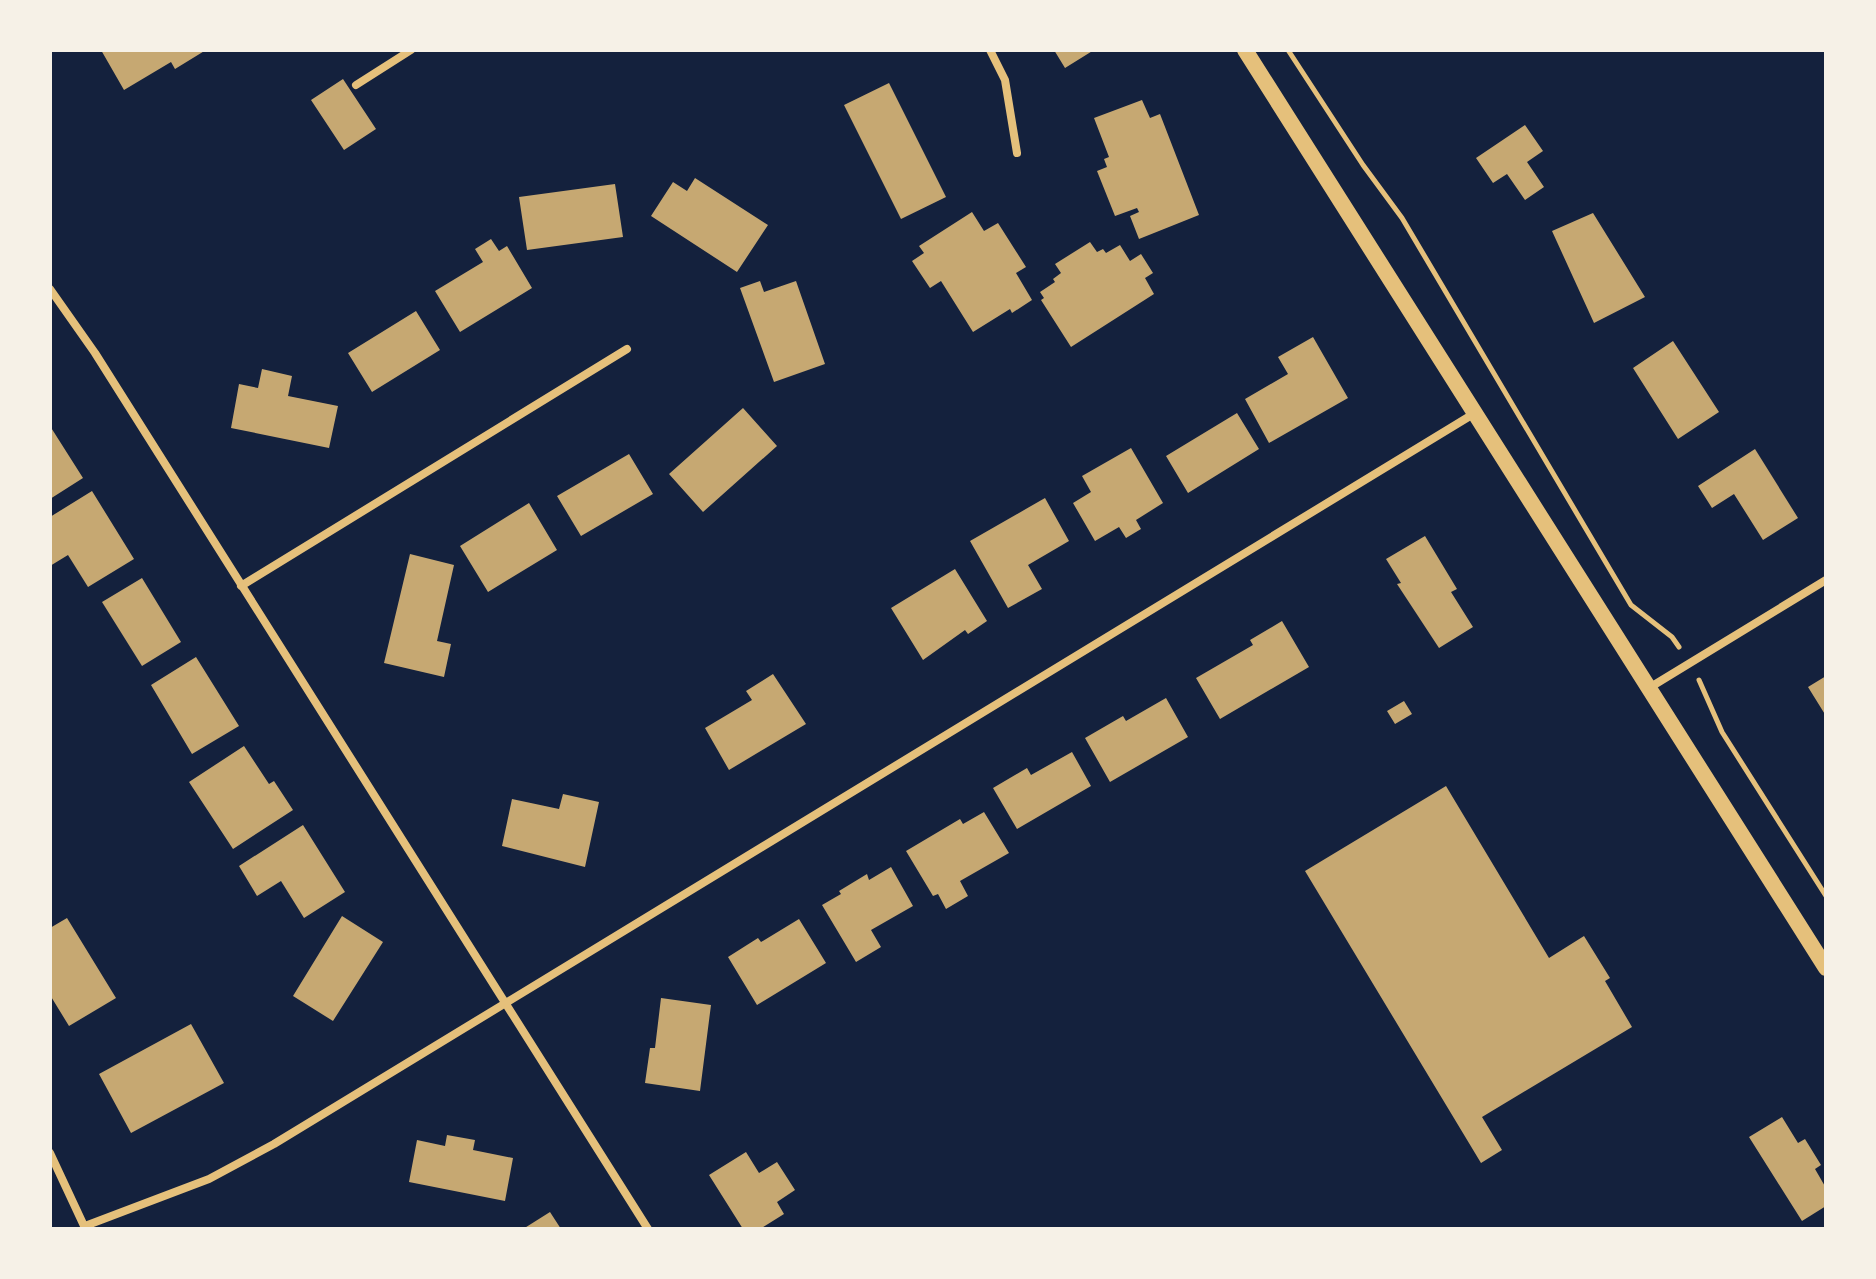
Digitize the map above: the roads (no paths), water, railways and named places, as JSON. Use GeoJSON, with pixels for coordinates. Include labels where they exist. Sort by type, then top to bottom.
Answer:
{"type":"FeatureCollection","features":[{"type":"Feature","properties":{"kind":"main road"},"geometry":{"type":"LineString","coordinates":[[1245,50],[1826,968]]}},
{"type":"Feature","properties":{"kind":"street"},"geometry":{"type":"LineString","coordinates":[[356,85],[411,50]]}},
{"type":"Feature","properties":{"kind":"street"},"geometry":{"type":"LineString","coordinates":[[990,50],[1005,80],[1017,153]]}},
{"type":"Feature","properties":{"kind":"street"},"geometry":{"type":"LineString","coordinates":[[50,289],[95,353],[648,1229]]}},
{"type":"Feature","properties":{"kind":"street"},"geometry":{"type":"LineString","coordinates":[[241,586],[627,349]]}},
{"type":"Feature","properties":{"kind":"street"},"geometry":{"type":"LineString","coordinates":[[50,1153],[85,1227],[209,1179],[505,1004],[1476,413]]}},
{"type":"Feature","properties":{"kind":"street"},"geometry":{"type":"LineString","coordinates":[[1649,688],[1826,580]]}}]}
